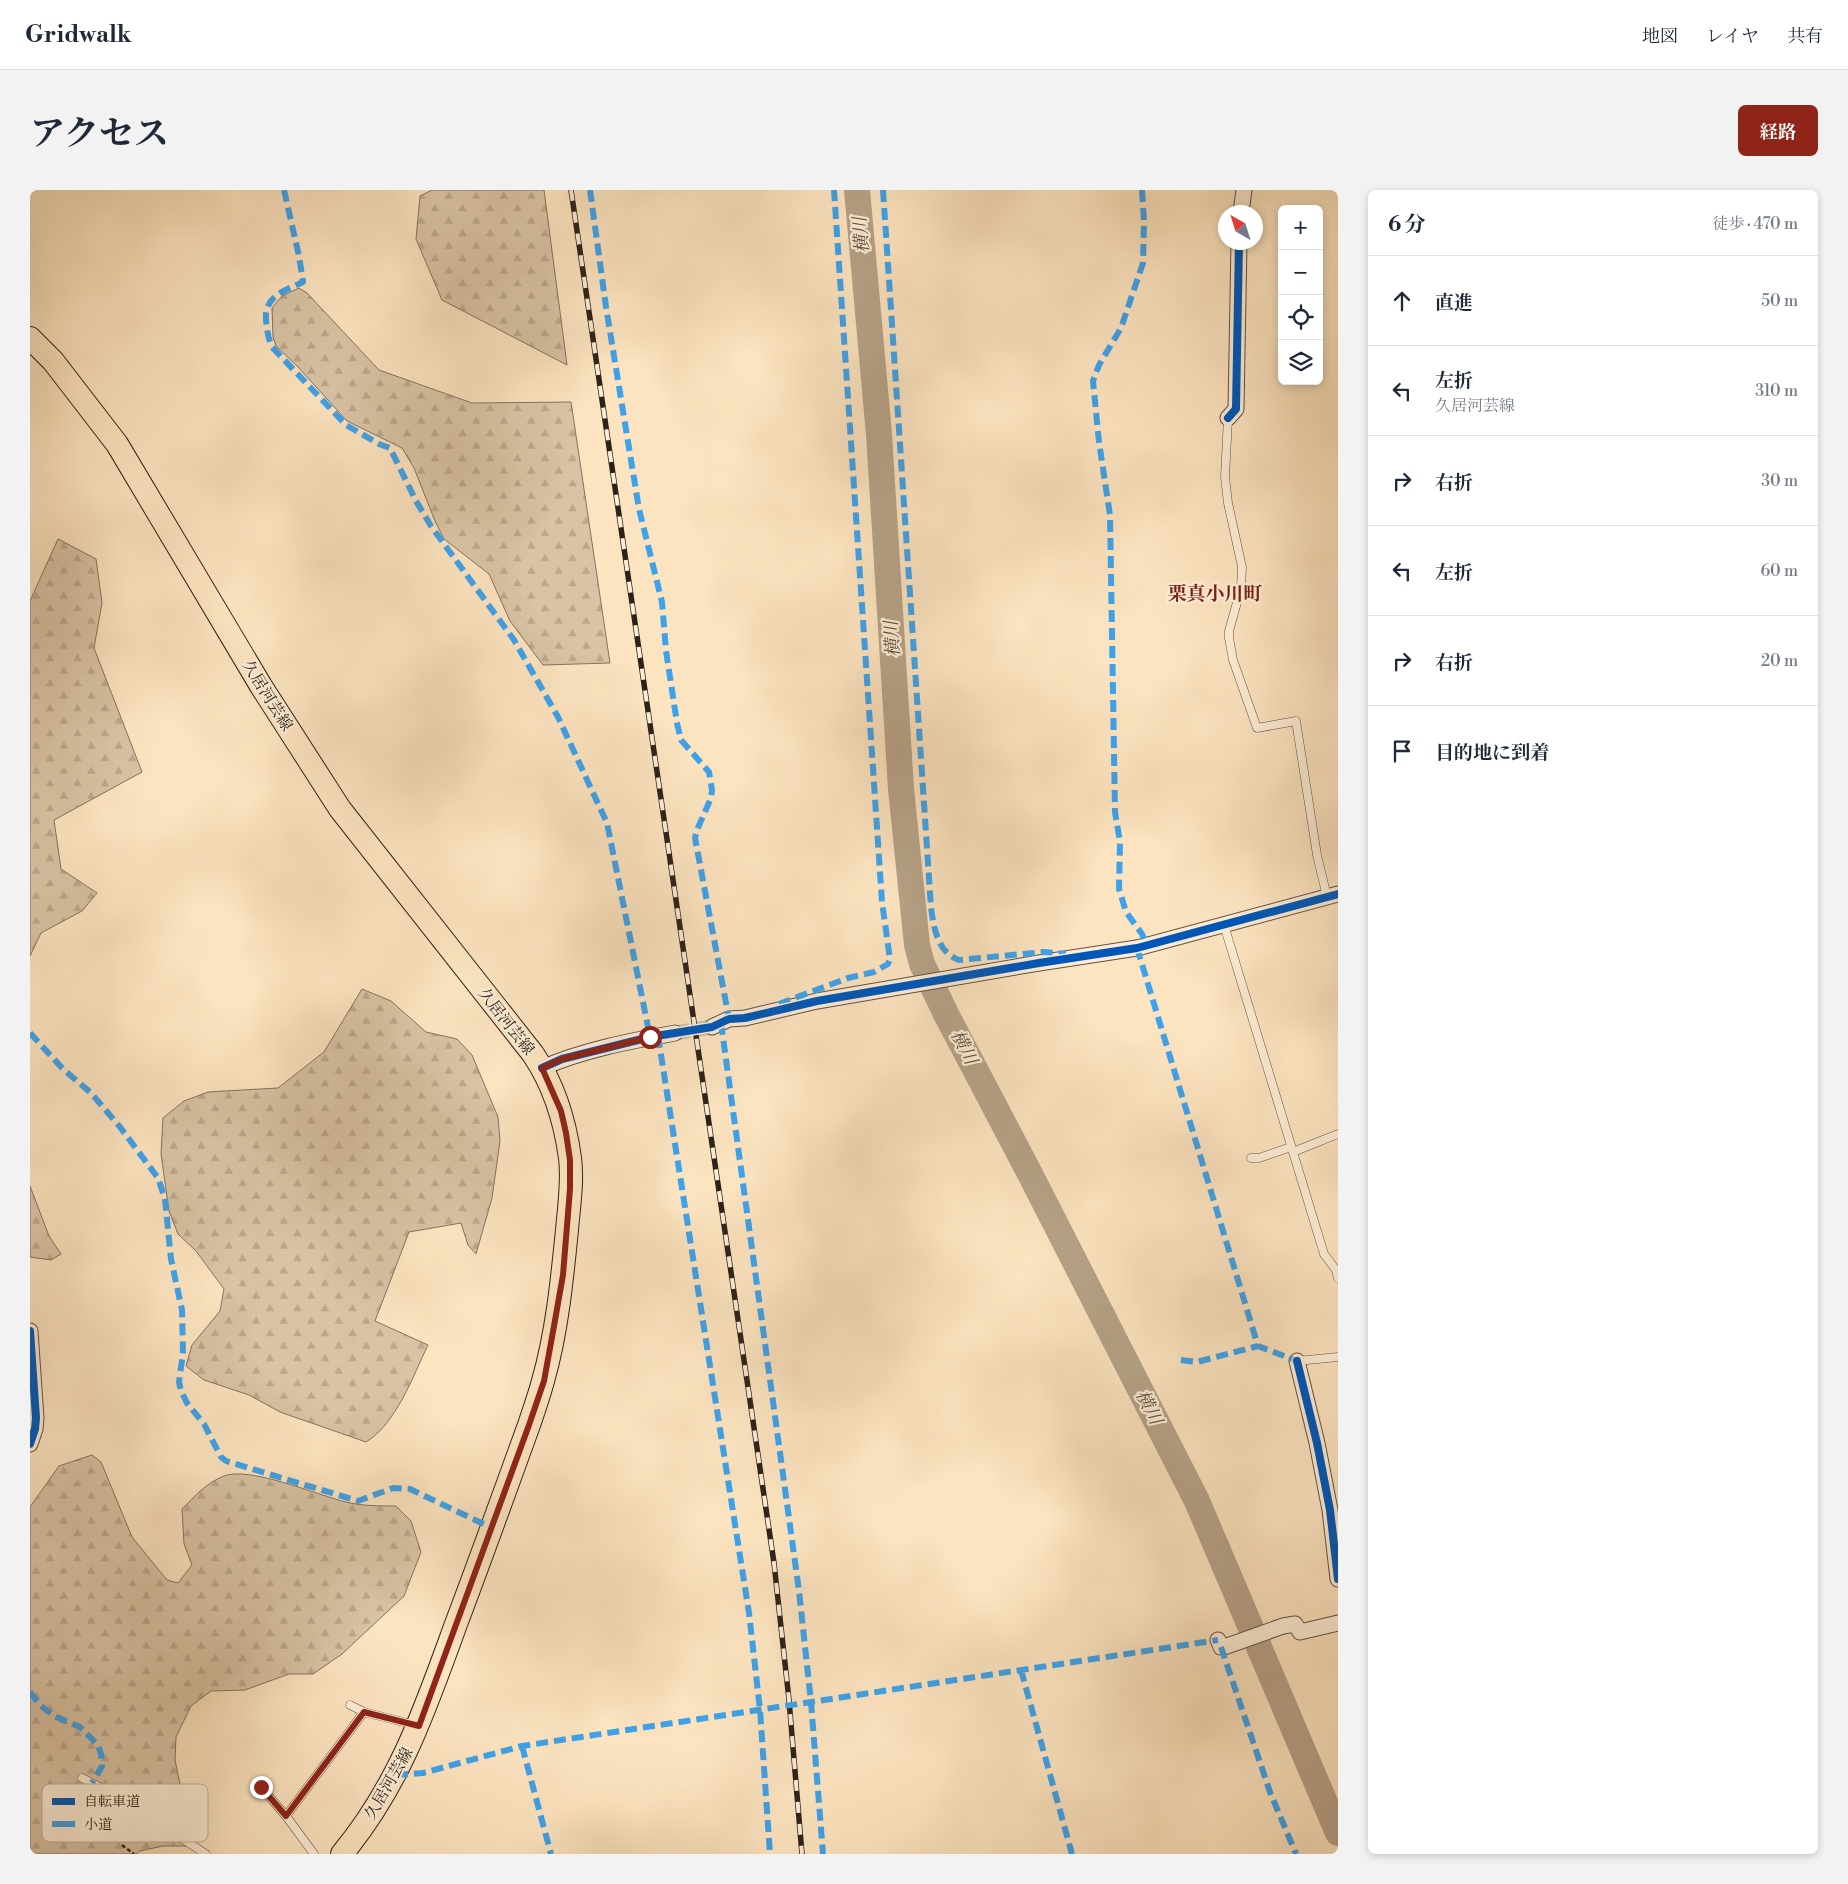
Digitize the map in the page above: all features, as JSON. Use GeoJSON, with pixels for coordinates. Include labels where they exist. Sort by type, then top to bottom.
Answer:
{"type":"FeatureCollection","features":[{"type":"Feature","properties":{"kind":"main road","name":"久居河芸線"},"geometry":{"type":"LineString","coordinates":[[30,338],[53,360],[117,444],[261,686],[340,809],[542,1068],[561,1111],[570,1160],[570,1189],[563,1275],[544,1381],[419,1726],[396,1775],[358,1834],[342,1854]]}},
{"type":"Feature","properties":{"kind":"street"},"geometry":{"type":"LineString","coordinates":[[1242,205],[1244,190]]}},
{"type":"Feature","properties":{"kind":"street"},"geometry":{"type":"LineString","coordinates":[[1228,418],[1236,409],[1239,250]]}},
{"type":"Feature","properties":{"kind":"street"},"geometry":{"type":"LineString","coordinates":[[712,1027],[729,1019],[744,1018],[818,1001],[1136,948],[1333,895]]}},
{"type":"Feature","properties":{"kind":"street"},"geometry":{"type":"LineString","coordinates":[[542,1068],[562,1059],[650,1037],[675,1033]]}},
{"type":"Feature","properties":{"kind":"street"},"geometry":{"type":"LineString","coordinates":[[30,1331],[36,1418],[30,1444]]}},
{"type":"Feature","properties":{"kind":"street"},"geometry":{"type":"LineString","coordinates":[[1297,1361],[1317,1443],[1328,1500],[1338,1578]]}},
{"type":"Feature","properties":{"kind":"street"},"geometry":{"type":"LineString","coordinates":[[1222,1643],[1292,1624],[1295,1624],[1300,1632],[1338,1623]]}},
{"type":"Feature","properties":{"kind":"lane"},"geometry":{"type":"LineString","coordinates":[[1228,418],[1225,477],[1228,503],[1242,567],[1241,588],[1229,631],[1231,653],[1258,728],[1296,721],[1317,854],[1333,895]]}},
{"type":"Feature","properties":{"kind":"lane"},"geometry":{"type":"LineString","coordinates":[[1224,925],[1324,1254],[1336,1270],[1338,1278]]}},
{"type":"Feature","properties":{"kind":"lane"},"geometry":{"type":"LineString","coordinates":[[1252,1158],[1259,1158],[1292,1149],[1338,1134]]}},
{"type":"Feature","properties":{"kind":"lane"},"geometry":{"type":"LineString","coordinates":[[1297,1361],[1338,1356]]}},
{"type":"Feature","properties":{"kind":"lane"},"geometry":{"type":"LineString","coordinates":[[350,1705],[364,1712],[419,1726]]}},
{"type":"Feature","properties":{"kind":"lane"},"geometry":{"type":"LineString","coordinates":[[286,1816],[364,1712]]}},
{"type":"Feature","properties":{"kind":"lane"},"geometry":{"type":"LineString","coordinates":[[82,1778],[94,1784]]}},
{"type":"Feature","properties":{"kind":"lane"},"geometry":{"type":"LineString","coordinates":[[261,1787],[286,1816],[314,1854]]}},
{"type":"Feature","properties":{"kind":"lane"},"geometry":{"type":"LineString","coordinates":[[188,1842],[206,1854]]}},
{"type":"Feature","properties":{"kind":"path"},"geometry":{"type":"LineString","coordinates":[[122,1845],[134,1854]]}},
{"type":"Feature","properties":{"kind":"green space"},"geometry":{"type":"Polygon","coordinates":[[[432,190],[544,190],[567,365],[442,300],[416,239],[420,196],[432,190]]]}},
{"type":"Feature","properties":{"kind":"green space"},"geometry":{"type":"Polygon","coordinates":[[[299,288],[307,293],[379,370],[472,403],[571,402],[610,663],[543,665],[510,621],[489,574],[444,539],[414,468],[402,448],[347,421],[298,367],[276,346],[273,337],[272,308],[282,296],[299,288]]]}},
{"type":"Feature","properties":{"kind":"green space"},"geometry":{"type":"Polygon","coordinates":[[[58,539],[96,559],[102,603],[94,648],[142,772],[54,820],[61,869],[97,893],[82,911],[41,933],[30,956],[30,601],[58,539]]]}},
{"type":"Feature","properties":{"kind":"green space"},"geometry":{"type":"Polygon","coordinates":[[[362,989],[391,1001],[426,1032],[457,1039],[472,1055],[498,1117],[500,1141],[492,1198],[476,1254],[468,1245],[461,1223],[409,1232],[375,1321],[428,1345],[410,1385],[395,1412],[377,1434],[366,1442],[280,1412],[249,1395],[204,1380],[186,1366],[192,1345],[220,1311],[224,1289],[196,1251],[178,1234],[169,1211],[161,1154],[163,1118],[184,1101],[208,1092],[278,1088],[324,1052],[362,989]]]}},
{"type":"Feature","properties":{"kind":"green space"},"geometry":{"type":"Polygon","coordinates":[[[30,1186],[49,1236],[61,1254],[51,1260],[30,1257],[30,1186]]]}},
{"type":"Feature","properties":{"kind":"green space"},"geometry":{"type":"Polygon","coordinates":[[[92,1455],[101,1462],[132,1537],[167,1580],[178,1583],[192,1565],[184,1544],[182,1509],[201,1490],[224,1476],[236,1474],[250,1475],[352,1503],[396,1506],[411,1521],[421,1552],[404,1596],[342,1654],[313,1674],[289,1674],[245,1690],[211,1691],[191,1706],[176,1737],[175,1760],[180,1784],[42,1784],[42,1842],[193,1842],[187,1846],[163,1846],[140,1851],[136,1854],[30,1854],[30,1507],[59,1466],[92,1455]]]}},
{"type":"Feature","properties":{"kind":"waterway","name":"横川"},"geometry":{"type":"LineString","coordinates":[[857,190],[879,434],[901,789],[917,945],[922,964],[1197,1501],[1338,1833]]}},
{"type":"Feature","properties":{"kind":"tunnel"},"geometry":{"type":"LineString","coordinates":[[675,1033],[712,1027]]}},
{"type":"Feature","properties":{"kind":"railway"},"geometry":{"type":"LineString","coordinates":[[571,190],[774,1563],[789,1700],[802,1854]]}},
{"type":"Feature","properties":{"kind":"marked path"},"geometry":{"type":"LineString","coordinates":[[284,190],[303,282],[277,295],[268,305],[266,320],[272,347],[346,425],[379,444],[390,448],[416,501],[431,526],[514,640],[558,717],[607,823],[650,1037]]}},
{"type":"Feature","properties":{"kind":"marked path"},"geometry":{"type":"LineString","coordinates":[[590,190],[606,307],[639,509],[662,602],[666,651],[677,723],[681,740],[709,772],[712,790],[711,798],[695,838],[729,1019]]}},
{"type":"Feature","properties":{"kind":"marked path"},"geometry":{"type":"LineString","coordinates":[[779,1004],[848,978],[874,972],[888,964],[890,959],[882,902],[834,190]]}},
{"type":"Feature","properties":{"kind":"marked path"},"geometry":{"type":"LineString","coordinates":[[883,190],[931,908],[935,931],[941,945],[959,960],[1044,952],[1066,954]]}},
{"type":"Feature","properties":{"kind":"marked path"},"geometry":{"type":"LineString","coordinates":[[1142,190],[1144,221],[1143,263],[1121,328],[1099,365],[1093,381],[1099,442],[1110,515],[1115,812],[1120,842],[1119,889],[1126,912],[1142,934],[1147,946]]}},
{"type":"Feature","properties":{"kind":"marked path"},"geometry":{"type":"LineString","coordinates":[[1137,948],[1258,1346],[1297,1361]]}},
{"type":"Feature","properties":{"kind":"marked path"},"geometry":{"type":"LineString","coordinates":[[721,1023],[799,1591],[811,1702],[823,1854]]}},
{"type":"Feature","properties":{"kind":"marked path"},"geometry":{"type":"LineString","coordinates":[[30,1033],[63,1069],[91,1093],[120,1127],[158,1178],[165,1199],[171,1259],[182,1310],[183,1353],[179,1382],[181,1391],[187,1403],[204,1424],[221,1457],[226,1461],[358,1501],[393,1488],[410,1489],[492,1528]]}},
{"type":"Feature","properties":{"kind":"marked path"},"geometry":{"type":"LineString","coordinates":[[658,1036],[749,1613],[760,1710],[770,1854]]}},
{"type":"Feature","properties":{"kind":"marked path"},"geometry":{"type":"LineString","coordinates":[[1181,1360],[1197,1362],[1258,1346]]}},
{"type":"Feature","properties":{"kind":"marked path"},"geometry":{"type":"LineString","coordinates":[[396,1775],[423,1773],[522,1746],[1218,1640]]}},
{"type":"Feature","properties":{"kind":"marked path"},"geometry":{"type":"LineString","coordinates":[[1221,1647],[1270,1792],[1296,1854]]}},
{"type":"Feature","properties":{"kind":"marked path"},"geometry":{"type":"LineString","coordinates":[[1021,1670],[1072,1854]]}},
{"type":"Feature","properties":{"kind":"marked path"},"geometry":{"type":"LineString","coordinates":[[30,1692],[40,1705],[54,1716],[80,1727],[98,1745],[102,1766],[92,1783]]}},
{"type":"Feature","properties":{"kind":"marked path"},"geometry":{"type":"LineString","coordinates":[[522,1746],[551,1854]]}},
{"type":"Feature","properties":{"kind":"cycle path"},"geometry":{"type":"LineString","coordinates":[[1228,418],[1236,409],[1239,250]]}},
{"type":"Feature","properties":{"kind":"cycle path"},"geometry":{"type":"LineString","coordinates":[[542,1068],[562,1059],[650,1037],[712,1027],[729,1019],[745,1018],[817,1001],[1137,948],[1338,894]]}},
{"type":"Feature","properties":{"kind":"cycle path"},"geometry":{"type":"LineString","coordinates":[[30,1331],[36,1418],[30,1444]]}},
{"type":"Feature","properties":{"kind":"cycle path"},"geometry":{"type":"LineString","coordinates":[[1297,1361],[1317,1443],[1330,1510],[1338,1579]]}},
{"type":"Feature","properties":{"kind":"district","name":"栗真小川町"},"geometry":{"type":"Point","coordinates":[1215,593]}},
{"type":"Feature","properties":{"kind":"route"},"geometry":{"type":"LineString","coordinates":[[261,1787],[286,1816],[364,1712],[419,1726],[544,1381],[563,1275],[570,1189],[570,1160],[561,1111],[542,1068],[562,1059],[650,1037]]}}]}
